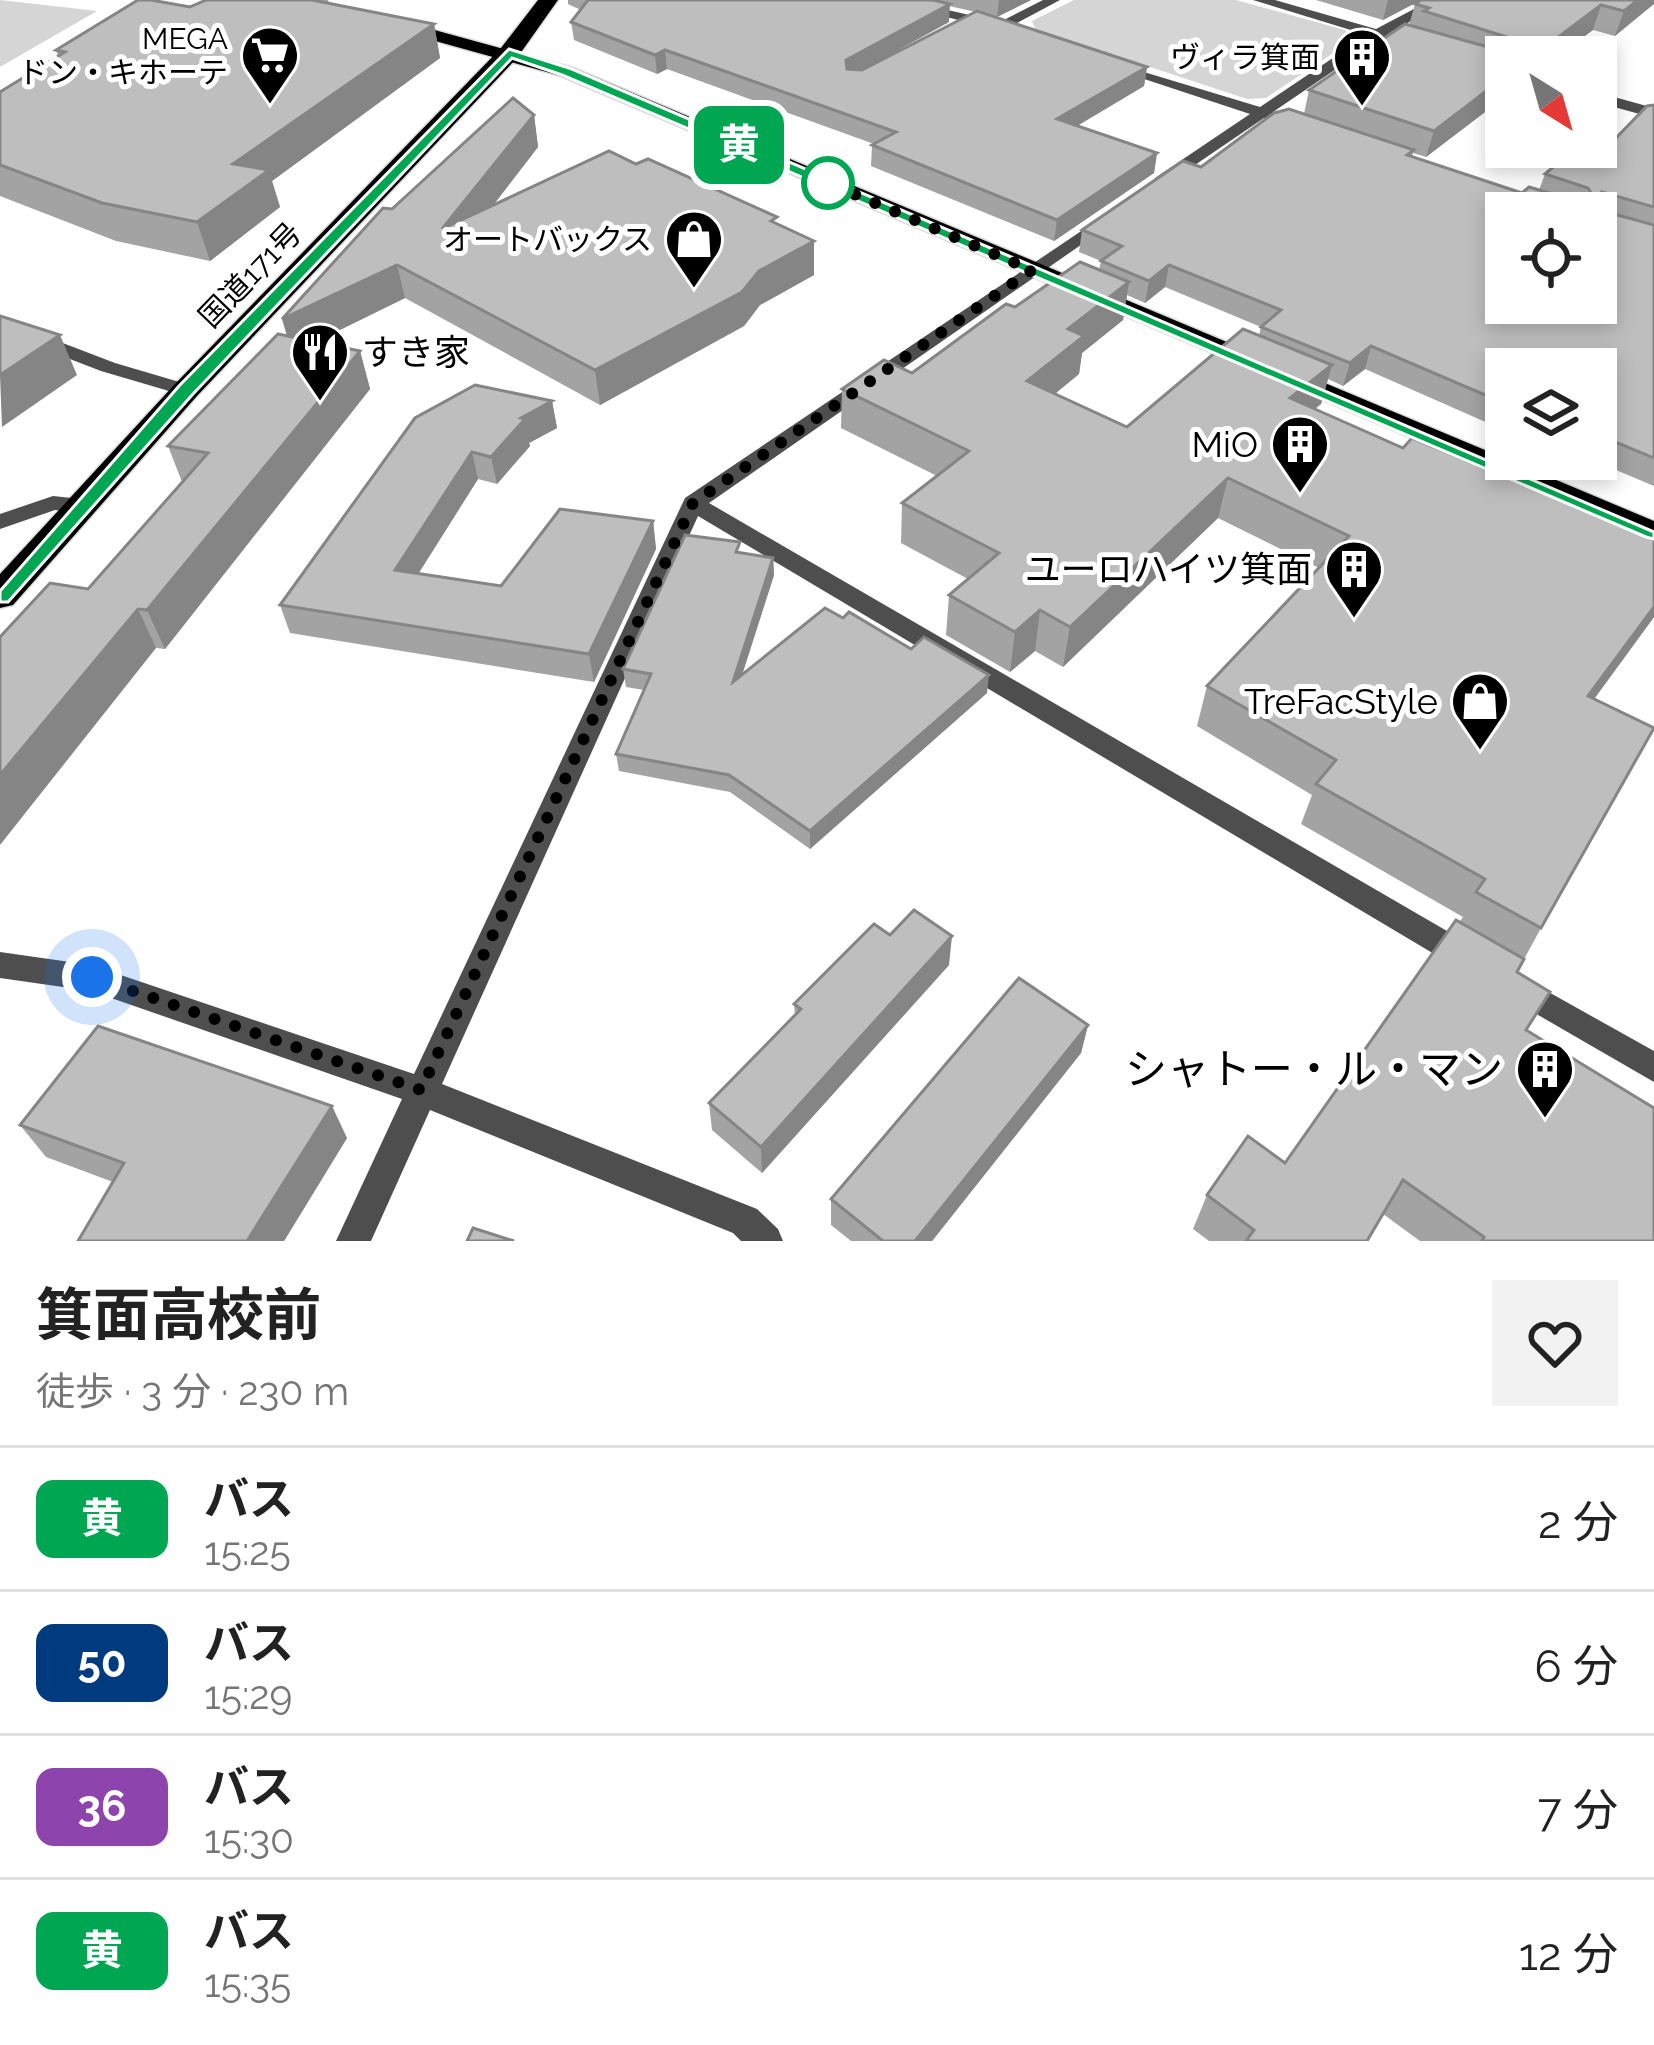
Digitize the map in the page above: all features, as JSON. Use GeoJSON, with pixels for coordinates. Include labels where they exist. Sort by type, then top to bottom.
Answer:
{"type":"FeatureCollection","features":[{"type":"Feature","properties":{"kind":"highway","name":"国道171号"},"geometry":{"type":"LineString","coordinates":[[0,596],[186,390],[509,53],[548,0]]}},
{"type":"Feature","properties":{"kind":"main road"},"geometry":{"type":"LineString","coordinates":[[374,20],[567,72],[1654,532]]}},
{"type":"Feature","properties":{"kind":"street"},"geometry":{"type":"LineString","coordinates":[[886,0],[1024,34]]}},
{"type":"Feature","properties":{"kind":"street"},"geometry":{"type":"LineString","coordinates":[[1002,27],[1053,0]]}},
{"type":"Feature","properties":{"kind":"street"},"geometry":{"type":"LineString","coordinates":[[1260,0],[1400,40]]}},
{"type":"Feature","properties":{"kind":"street"},"geometry":{"type":"LineString","coordinates":[[1150,189],[1378,34],[1441,0]]}},
{"type":"Feature","properties":{"kind":"street"},"geometry":{"type":"LineString","coordinates":[[954,31],[974,20]]}},
{"type":"Feature","properties":{"kind":"street"},"geometry":{"type":"LineString","coordinates":[[1110,63],[1283,120]]}},
{"type":"Feature","properties":{"kind":"street"},"geometry":{"type":"LineString","coordinates":[[1617,103],[1654,113]]}},
{"type":"Feature","properties":{"kind":"street"},"geometry":{"type":"LineString","coordinates":[[353,1241],[693,503],[1131,202]]}},
{"type":"Feature","properties":{"kind":"street"},"geometry":{"type":"LineString","coordinates":[[0,325],[108,367],[186,390]]}},
{"type":"Feature","properties":{"kind":"street"},"geometry":{"type":"LineString","coordinates":[[0,522],[53,503],[81,506]]}},
{"type":"Feature","properties":{"kind":"street"},"geometry":{"type":"LineString","coordinates":[[693,503],[1654,1068]]}},
{"type":"Feature","properties":{"kind":"street"},"geometry":{"type":"LineString","coordinates":[[0,965],[92,977],[421,1090],[745,1221],[766,1241]]}},
{"type":"Feature","properties":{"kind":"shaded area"},"geometry":{"type":"Polygon","coordinates":[[[0,0],[97,11],[0,67],[0,0]]]}},
{"type":"Feature","properties":{"kind":"shaded area"},"geometry":{"type":"Polygon","coordinates":[[[1074,0],[1236,0],[1345,30],[1353,40],[1266,98],[1247,99],[1035,29],[1032,21],[1074,0]]]}},
{"type":"Feature","properties":{"kind":"building"},"geometry":{"type":"Polygon","coordinates":[[[138,0],[190,7],[206,0],[312,0],[434,24],[233,164],[269,170],[197,222],[102,203],[0,165],[0,92],[65,52],[56,50],[138,0]]]}},
{"type":"Feature","properties":{"kind":"building"},"geometry":{"type":"Polygon","coordinates":[[[588,0],[933,0],[950,4],[846,60],[847,69],[862,70],[977,11],[1147,67],[1057,119],[1157,153],[1057,220],[872,145],[896,132],[665,50],[655,55],[571,22],[588,0]]]}},
{"type":"Feature","properties":{"kind":"building"},"geometry":{"type":"Polygon","coordinates":[[[1421,0],[1638,0],[1624,11],[1601,5],[1560,36],[1503,36],[1415,4],[1421,0]]]}},
{"type":"Feature","properties":{"kind":"building"},"geometry":{"type":"Polygon","coordinates":[[[1405,24],[1485,46],[1485,92],[1434,131],[1309,90],[1405,24]]]}},
{"type":"Feature","properties":{"kind":"building"},"geometry":{"type":"Polygon","coordinates":[[[513,98],[534,115],[442,229],[609,151],[636,164],[648,159],[777,217],[771,221],[814,241],[759,271],[742,292],[595,370],[397,265],[282,319],[383,208],[392,209],[513,98]]]}},
{"type":"Feature","properties":{"kind":"building"},"geometry":{"type":"Polygon","coordinates":[[[1654,105],[1654,207],[1617,196],[1617,192],[1590,192],[1545,174],[1552,168],[1617,168],[1617,137],[1647,106],[1654,105]]]}},
{"type":"Feature","properties":{"kind":"building"},"geometry":{"type":"Polygon","coordinates":[[[1289,109],[1414,150],[1407,155],[1519,192],[1485,192],[1485,324],[1617,324],[1617,215],[1654,225],[1654,458],[1617,443],[1617,348],[1485,348],[1485,395],[1371,346],[1350,363],[1261,327],[1281,310],[1169,265],[1149,281],[1101,261],[1122,246],[1082,230],[1183,161],[1201,167],[1274,113],[1289,109]]]}},
{"type":"Feature","properties":{"kind":"building"},"geometry":{"type":"Polygon","coordinates":[[[1080,262],[1129,282],[1068,329],[1084,336],[1027,381],[1127,427],[1243,329],[1332,365],[1290,398],[1403,448],[1412,438],[1485,468],[1485,480],[1513,480],[1654,539],[1654,607],[1588,696],[1654,728],[1541,928],[1476,892],[1485,879],[1316,784],[1336,760],[1207,686],[1349,536],[1228,478],[1070,627],[1040,610],[1015,632],[949,595],[999,553],[902,503],[969,451],[842,389],[884,360],[912,373],[1006,304],[1015,307],[1080,262]]]}},
{"type":"Feature","properties":{"kind":"building"},"geometry":{"type":"Polygon","coordinates":[[[0,316],[60,335],[0,375],[0,316]]]}},
{"type":"Feature","properties":{"kind":"building"},"geometry":{"type":"Polygon","coordinates":[[[278,334],[360,351],[147,610],[138,609],[0,775],[0,637],[50,583],[88,589],[208,453],[168,446],[278,334]]]}},
{"type":"Feature","properties":{"kind":"building"},"geometry":{"type":"Polygon","coordinates":[[[475,385],[552,401],[521,418],[525,419],[491,457],[472,452],[395,570],[501,586],[560,509],[653,521],[589,654],[280,605],[415,418],[475,385]]]}},
{"type":"Feature","properties":{"kind":"building"},"geometry":{"type":"Polygon","coordinates":[[[685,535],[740,542],[736,552],[773,558],[733,682],[825,608],[843,618],[849,612],[911,649],[924,637],[989,675],[810,831],[729,775],[616,754],[651,674],[623,669],[685,535]]]}},
{"type":"Feature","properties":{"kind":"building"},"geometry":{"type":"Polygon","coordinates":[[[914,910],[952,936],[761,1147],[709,1103],[801,1009],[794,1004],[874,924],[890,935],[914,910]]]}},
{"type":"Feature","properties":{"kind":"building"},"geometry":{"type":"Polygon","coordinates":[[[1456,920],[1524,959],[1517,972],[1550,992],[1526,1030],[1654,1108],[1654,1241],[1482,1241],[1484,1237],[1403,1180],[1367,1241],[1246,1241],[1254,1230],[1207,1195],[1248,1136],[1285,1163],[1456,920]]]}},
{"type":"Feature","properties":{"kind":"building"},"geometry":{"type":"Polygon","coordinates":[[[1019,978],[1088,1025],[915,1241],[883,1241],[831,1199],[1019,978]]]}},
{"type":"Feature","properties":{"kind":"building"},"geometry":{"type":"Polygon","coordinates":[[[98,1026],[332,1106],[247,1241],[78,1241],[124,1163],[20,1125],[98,1026]]]}},
{"type":"Feature","properties":{"kind":"building"},"geometry":{"type":"Polygon","coordinates":[[[473,1228],[514,1241],[467,1241],[473,1228]]]}},
{"type":"Feature","properties":{"kind":"bus line","name":"黄"},"geometry":{"type":"LineString","coordinates":[[0,596],[186,390],[509,53],[567,72],[1654,532]]}},
{"type":"Feature","properties":{"kind":"place","name":"MEGA ドン・キホーテ"},"geometry":{"type":"Point","coordinates":[270,106]}},
{"type":"Feature","properties":{"kind":"place","name":"ヴィラ箕面"},"geometry":{"type":"Point","coordinates":[1362,108]}},
{"type":"Feature","properties":{"kind":"place","name":"オートバックス"},"geometry":{"type":"Point","coordinates":[694,290]}},
{"type":"Feature","properties":{"kind":"place","name":"すき家"},"geometry":{"type":"Point","coordinates":[320,403]}},
{"type":"Feature","properties":{"kind":"place","name":"MiO"},"geometry":{"type":"Point","coordinates":[1300,495]}},
{"type":"Feature","properties":{"kind":"place","name":"ユーロハイツ箕面"},"geometry":{"type":"Point","coordinates":[1354,620]}},
{"type":"Feature","properties":{"kind":"place","name":"TreFacStyle"},"geometry":{"type":"Point","coordinates":[1480,752]}},
{"type":"Feature","properties":{"kind":"place","name":"シャトー・ル・マン"},"geometry":{"type":"Point","coordinates":[1545,1120]}},
{"type":"Feature","properties":{"kind":"route"},"geometry":{"type":"LineString","coordinates":[[92,977],[421,1090],[693,503],[1032,270],[828,183]]}}]}
